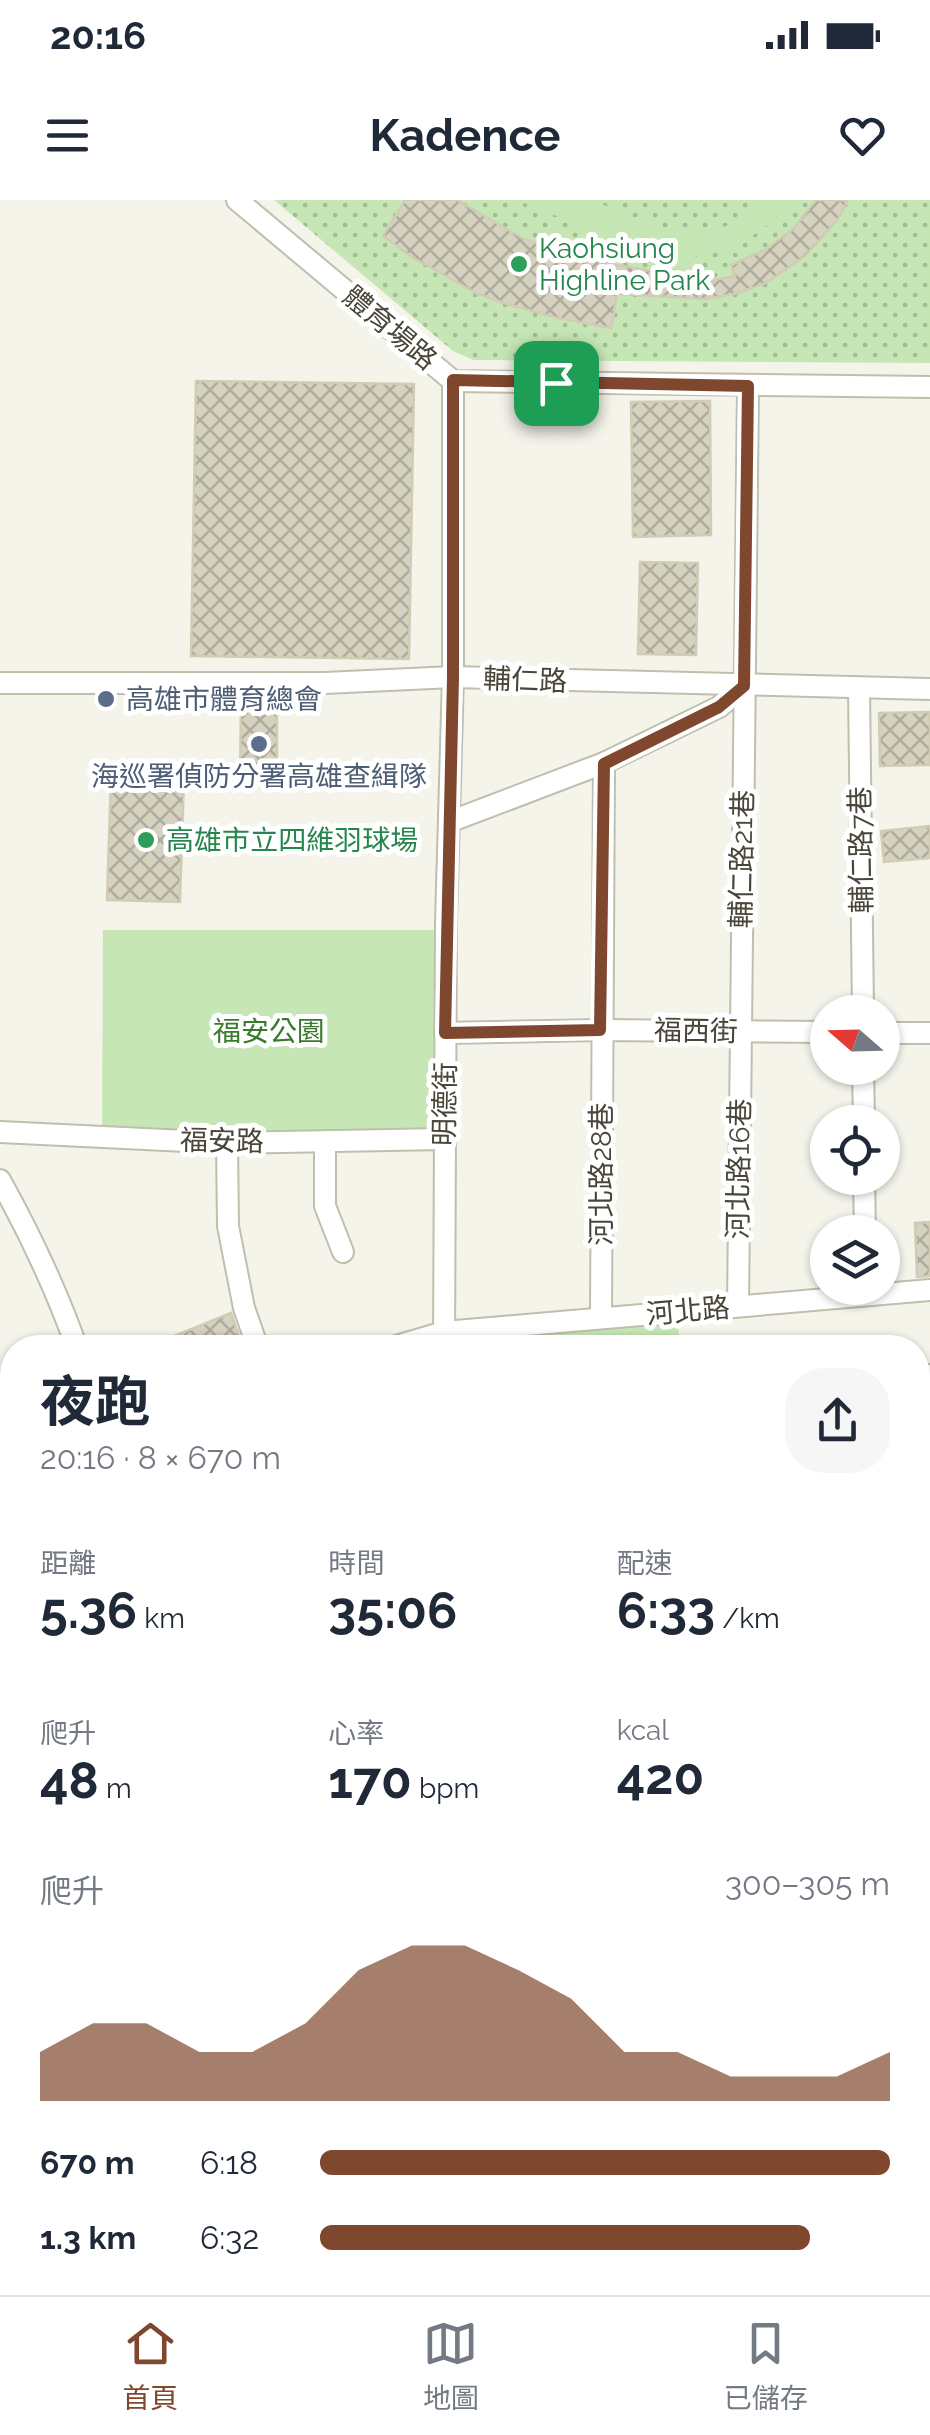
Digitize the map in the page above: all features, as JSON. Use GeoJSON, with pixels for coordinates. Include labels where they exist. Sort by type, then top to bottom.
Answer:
{"type":"FeatureCollection","features":[{"type":"Feature","properties":{"kind":"street","name":"體育場路"},"geometry":{"type":"LineString","coordinates":[[237,200],[453,380],[930,387]]}},
{"type":"Feature","properties":{"kind":"street","name":"明德街"},"geometry":{"type":"LineString","coordinates":[[444,1335],[453,380]]}},
{"type":"Feature","properties":{"kind":"street","name":"輔仁路21巷"},"geometry":{"type":"LineString","coordinates":[[740,1032],[748,386]]}},
{"type":"Feature","properties":{"kind":"street","name":"輔仁路"},"geometry":{"type":"LineString","coordinates":[[0,683],[325,684],[453,677],[930,689]]}},
{"type":"Feature","properties":{"kind":"street"},"geometry":{"type":"LineString","coordinates":[[448,822],[604,764],[719,707],[744,686]]}},
{"type":"Feature","properties":{"kind":"street","name":"輔仁路7巷"},"geometry":{"type":"LineString","coordinates":[[859,688],[863,995]]}},
{"type":"Feature","properties":{"kind":"street","name":"河北路28巷"},"geometry":{"type":"LineString","coordinates":[[601,1318],[604,764]]}},
{"type":"Feature","properties":{"kind":"street","name":"河北路16巷"},"geometry":{"type":"LineString","coordinates":[[738,1306],[740,1032]]}},
{"type":"Feature","properties":{"kind":"street","name":"福西街"},"geometry":{"type":"LineString","coordinates":[[445,1033],[810,1032]]}},
{"type":"Feature","properties":{"kind":"street"},"geometry":{"type":"LineString","coordinates":[[900,1033],[930,1033]]}},
{"type":"Feature","properties":{"kind":"street","name":"福安路"},"geometry":{"type":"LineString","coordinates":[[0,1132],[226,1143],[444,1139]]}},
{"type":"Feature","properties":{"kind":"street"},"geometry":{"type":"LineString","coordinates":[[325,1141],[325,1206],[343,1252]]}},
{"type":"Feature","properties":{"kind":"street"},"geometry":{"type":"LineString","coordinates":[[226,1143],[228,1226],[244,1308],[253,1335]]}},
{"type":"Feature","properties":{"kind":"street"},"geometry":{"type":"LineString","coordinates":[[0,1180],[34,1242],[72,1335]]}},
{"type":"Feature","properties":{"kind":"street","name":"河北路"},"geometry":{"type":"LineString","coordinates":[[900,1290],[930,1290]]}},
{"type":"Feature","properties":{"kind":"street","name":"河北路"},"geometry":{"type":"LineString","coordinates":[[480,1335],[601,1318],[810,1297]]}},
{"type":"Feature","properties":{"kind":"green space"},"geometry":{"type":"Polygon","coordinates":[[[274,200],[930,200],[930,363],[473,360],[453,351],[274,200]]]}},
{"type":"Feature","properties":{"kind":"green space"},"geometry":{"type":"Polygon","coordinates":[[[517,200],[588,200],[663,228],[696,233],[728,225],[762,200],[792,200],[760,231],[736,244],[694,257],[689,269],[517,200]]]}},
{"type":"Feature","properties":{"kind":"green space","name":"福安公園"},"geometry":{"type":"Polygon","coordinates":[[[103,930],[437,930],[435,1132],[102,1131],[103,930]]]}},
{"type":"Feature","properties":{"kind":"green space"},"geometry":{"type":"Polygon","coordinates":[[[677,1316],[679,1335],[502,1335],[677,1316]]]}},
{"type":"Feature","properties":{"kind":"building","name":"Kaohsiung Highline Park"},"geometry":{"type":"Polygon","coordinates":[[[405,200],[457,200],[524,239],[556,250],[659,272],[680,270],[709,281],[735,276],[731,265],[765,250],[793,229],[816,200],[848,200],[838,219],[805,256],[766,283],[707,299],[617,294],[611,328],[558,318],[476,293],[412,257],[383,236],[405,200]]]}},
{"type":"Feature","properties":{"kind":"building"},"geometry":{"type":"Polygon","coordinates":[[[196,381],[414,384],[409,659],[191,656],[196,381]]]}},
{"type":"Feature","properties":{"kind":"building"},"geometry":{"type":"Polygon","coordinates":[[[710,401],[711,535],[633,537],[631,402],[710,401]]]}},
{"type":"Feature","properties":{"kind":"building"},"geometry":{"type":"Polygon","coordinates":[[[640,562],[698,563],[696,655],[638,654],[640,562]]]}},
{"type":"Feature","properties":{"kind":"building","name":"海巡署偵防分署高雄查緝隊"},"geometry":{"type":"Polygon","coordinates":[[[241,702],[277,702],[277,786],[240,786],[241,702]]]}},
{"type":"Feature","properties":{"kind":"building"},"geometry":{"type":"Polygon","coordinates":[[[930,712],[930,765],[880,766],[879,713],[930,712]]]}},
{"type":"Feature","properties":{"kind":"building","name":"高雄市立四維羽球場"},"geometry":{"type":"Polygon","coordinates":[[[111,777],[184,779],[180,902],[107,900],[111,777]]]}},
{"type":"Feature","properties":{"kind":"building"},"geometry":{"type":"Polygon","coordinates":[[[930,826],[930,858],[884,862],[881,831],[930,826]]]}},
{"type":"Feature","properties":{"kind":"building"},"geometry":{"type":"Polygon","coordinates":[[[930,1222],[930,1276],[917,1277],[915,1223],[930,1222]]]}},
{"type":"Feature","properties":{"kind":"building"},"geometry":{"type":"Polygon","coordinates":[[[231,1313],[239,1335],[177,1335],[231,1313]]]}},
{"type":"Feature","properties":{"kind":"place","name":"Kaohsiung Highline Park"},"geometry":{"type":"Point","coordinates":[519,264]}},
{"type":"Feature","properties":{"kind":"place","name":"高雄市體育總會"},"geometry":{"type":"Point","coordinates":[106,699]}},
{"type":"Feature","properties":{"kind":"place","name":"海巡署偵防分署高雄查緝隊"},"geometry":{"type":"Point","coordinates":[259,744]}},
{"type":"Feature","properties":{"kind":"place","name":"高雄市立四維羽球場"},"geometry":{"type":"Point","coordinates":[146,840]}},
{"type":"Feature","properties":{"kind":"route"},"geometry":{"type":"LineString","coordinates":[[453,380],[556,383],[748,386],[744,686],[719,707],[604,764],[600,1030],[445,1033],[453,677],[453,380]]}}]}
